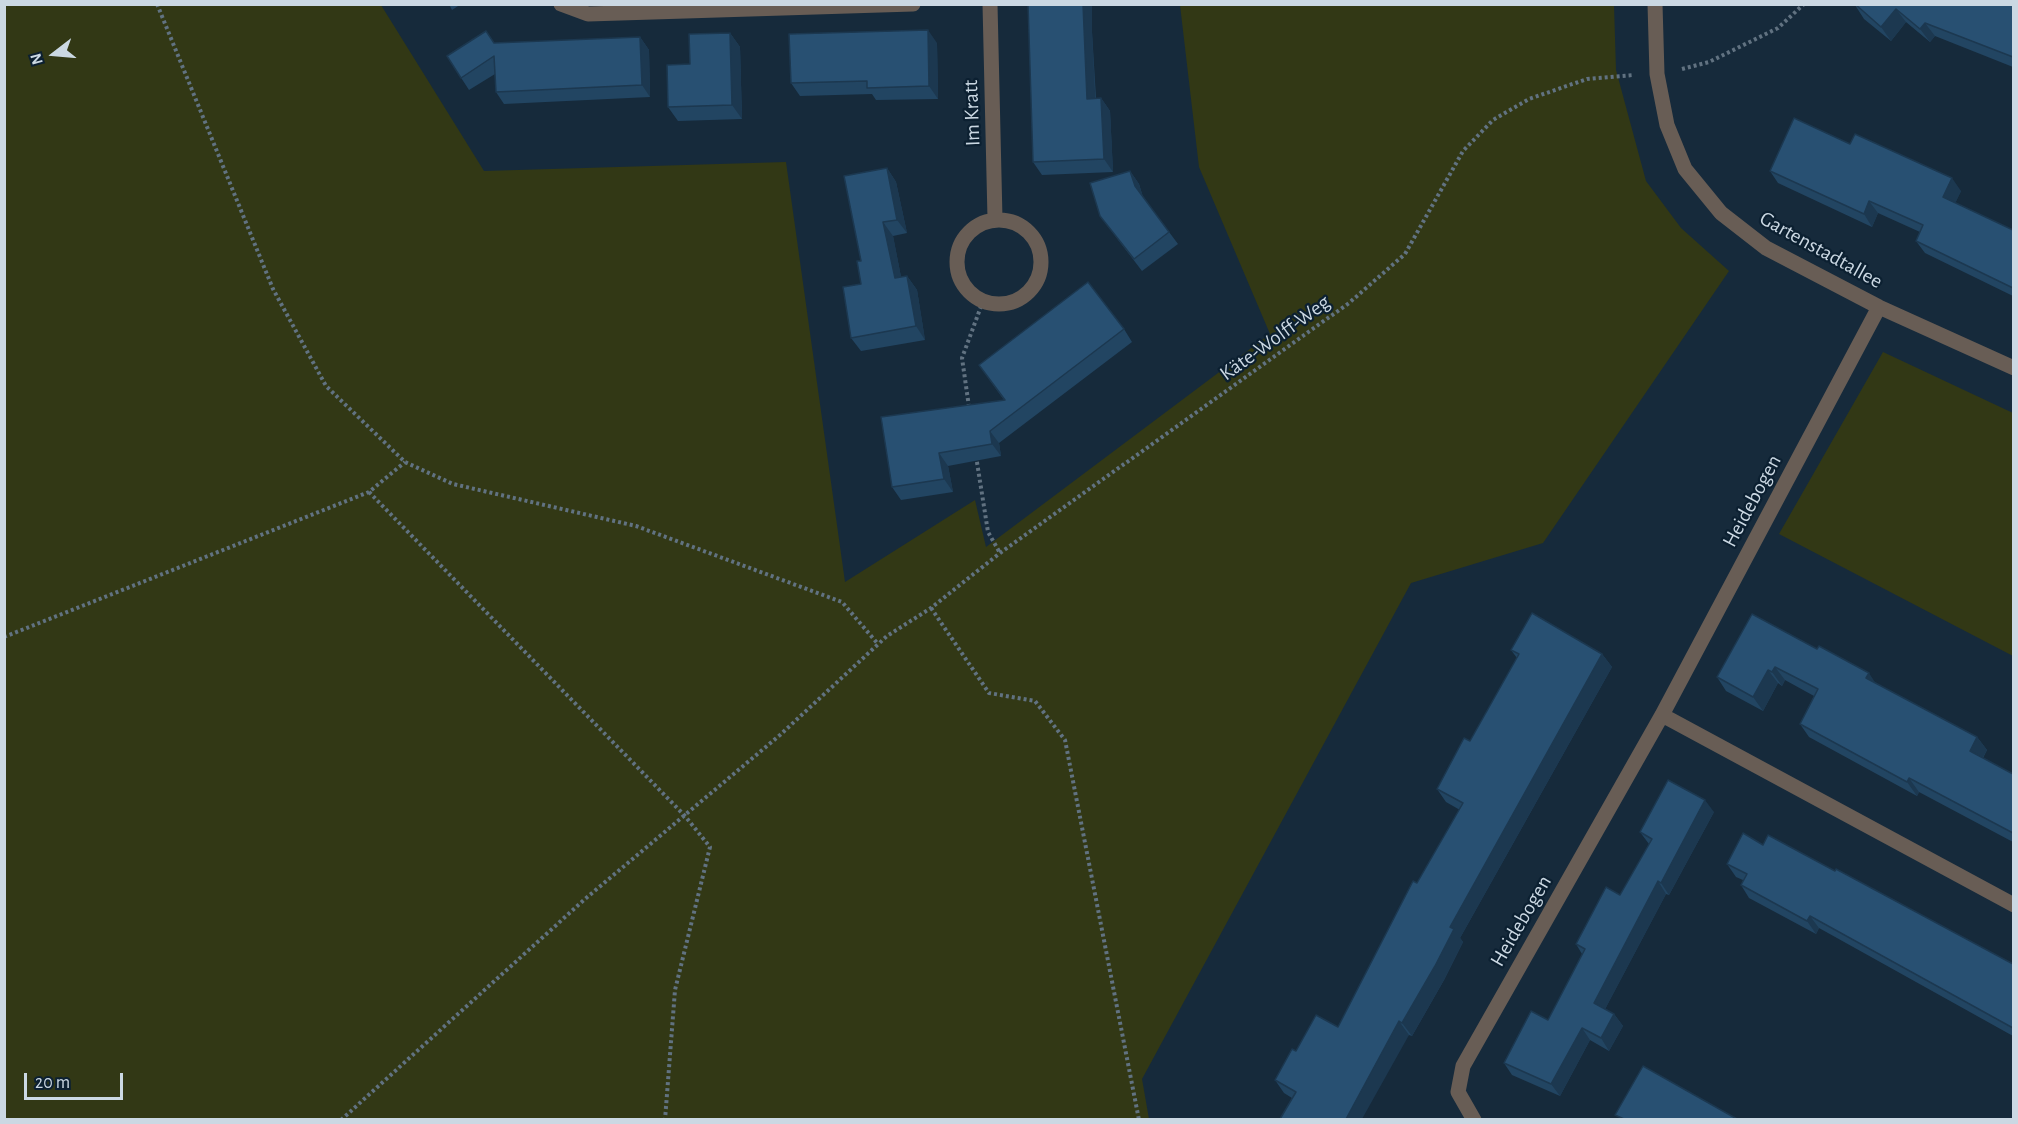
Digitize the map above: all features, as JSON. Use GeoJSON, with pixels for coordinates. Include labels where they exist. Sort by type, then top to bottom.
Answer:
{"type":"FeatureCollection","features":[{"type":"Feature","properties":{"kind":"street"},"geometry":{"type":"LineString","coordinates":[[561,4],[588,14],[913,4]]}},
{"type":"Feature","properties":{"kind":"street","name":"Im Kratt"},"geometry":{"type":"LineString","coordinates":[[990,4],[995,219]]}},
{"type":"Feature","properties":{"kind":"street","name":"Gartenstadtallee"},"geometry":{"type":"LineString","coordinates":[[1655,4],[1657,74],[1667,125],[1685,169],[1721,213],[1766,248],[1879,307],[2013,368]]}},
{"type":"Feature","properties":{"kind":"street"},"geometry":{"type":"LineString","coordinates":[[995,219],[1016,223],[1029,231],[1040,251],[1039,278],[1024,296],[1004,304],[982,301],[963,284],[957,268],[959,248],[972,230],[995,219]]}},
{"type":"Feature","properties":{"kind":"street","name":"Heidebogen"},"geometry":{"type":"LineString","coordinates":[[1474,1119],[1458,1092],[1463,1066],[1662,715],[1879,307]]}},
{"type":"Feature","properties":{"kind":"street"},"geometry":{"type":"LineString","coordinates":[[1662,715],[2013,905]]}},
{"type":"Feature","properties":{"kind":"path"},"geometry":{"type":"LineString","coordinates":[[157,4],[273,289],[326,386],[405,462],[453,484],[636,526],[842,602],[878,644]]}},
{"type":"Feature","properties":{"kind":"path","name":"Käte-Wolff-Weg"},"geometry":{"type":"LineString","coordinates":[[341,1119],[585,899],[780,735],[887,636],[931,608],[1000,553],[1349,303],[1405,254],[1463,151],[1493,120],[1529,99],[1587,79],[1657,74],[1708,62],[1778,28],[1804,4]]}},
{"type":"Feature","properties":{"kind":"path"},"geometry":{"type":"LineString","coordinates":[[970,416],[962,358],[982,301]]}},
{"type":"Feature","properties":{"kind":"path"},"geometry":{"type":"LineString","coordinates":[[976,451],[988,532],[1000,553]]}},
{"type":"Feature","properties":{"kind":"path"},"geometry":{"type":"LineString","coordinates":[[4,638],[369,492],[405,462]]}},
{"type":"Feature","properties":{"kind":"path"},"geometry":{"type":"LineString","coordinates":[[369,492],[685,816],[710,847],[675,990],[665,1119]]}},
{"type":"Feature","properties":{"kind":"path"},"geometry":{"type":"LineString","coordinates":[[931,608],[990,693],[1035,701],[1065,740],[1139,1119]]}},
{"type":"Feature","properties":{"kind":"green space"},"geometry":{"type":"Polygon","coordinates":[[[5,4],[381,5],[484,171],[786,162],[845,582],[975,500],[986,547],[1270,334],[1199,167],[1180,5],[1614,5],[1616,70],[1646,181],[1681,228],[1729,271],[1543,543],[1411,583],[1142,1079],[1149,1119],[5,1119],[5,4]]]}},
{"type":"Feature","properties":{"kind":"green space"},"geometry":{"type":"Polygon","coordinates":[[[1883,352],[2013,413],[2013,656],[1779,534],[1883,352]]]}},
{"type":"Feature","properties":{"kind":"building"},"geometry":{"type":"Polygon","coordinates":[[[1028,4],[1083,4],[1087,99],[1101,98],[1104,159],[1033,162],[1028,4]]]}},
{"type":"Feature","properties":{"kind":"building"},"geometry":{"type":"Polygon","coordinates":[[[1855,4],[2013,4],[2013,57],[1925,23],[1920,29],[1896,9],[1881,27],[1855,4]]]}},
{"type":"Feature","properties":{"kind":"building"},"geometry":{"type":"Polygon","coordinates":[[[928,30],[929,86],[867,88],[867,81],[791,83],[789,34],[928,30]]]}},
{"type":"Feature","properties":{"kind":"building"},"geometry":{"type":"Polygon","coordinates":[[[486,31],[494,43],[640,37],[642,85],[496,92],[494,56],[461,78],[447,56],[486,31]]]}},
{"type":"Feature","properties":{"kind":"building"},"geometry":{"type":"Polygon","coordinates":[[[730,33],[732,105],[668,107],[667,65],[690,64],[689,34],[730,33]]]}},
{"type":"Feature","properties":{"kind":"building"},"geometry":{"type":"Polygon","coordinates":[[[1794,118],[1850,144],[1855,134],[1952,178],[1943,197],[2013,230],[2013,288],[1916,241],[1923,225],[1869,201],[1864,214],[1770,171],[1794,118]]]}},
{"type":"Feature","properties":{"kind":"building"},"geometry":{"type":"Polygon","coordinates":[[[887,168],[897,220],[883,222],[895,278],[907,276],[916,326],[851,338],[843,287],[861,284],[857,261],[861,261],[844,176],[887,168]]]}},
{"type":"Feature","properties":{"kind":"building"},"geometry":{"type":"Polygon","coordinates":[[[1130,171],[1135,186],[1169,232],[1134,259],[1100,216],[1090,183],[1130,171]]]}},
{"type":"Feature","properties":{"kind":"building"},"geometry":{"type":"Polygon","coordinates":[[[1088,282],[1124,329],[990,431],[992,444],[939,453],[944,479],[892,487],[881,417],[1005,400],[979,365],[1088,282]]]}},
{"type":"Feature","properties":{"kind":"building"},"geometry":{"type":"Polygon","coordinates":[[[1532,613],[1602,654],[1450,927],[1454,929],[1435,966],[1402,1023],[1399,1021],[1346,1119],[1280,1119],[1296,1092],[1275,1080],[1292,1049],[1296,1051],[1316,1015],[1338,1027],[1413,881],[1417,883],[1463,803],[1437,789],[1464,738],[1470,741],[1519,654],[1511,650],[1532,613]]]}},
{"type":"Feature","properties":{"kind":"building"},"geometry":{"type":"Polygon","coordinates":[[[1752,614],[1817,649],[1819,646],[1869,673],[1866,678],[1977,737],[1970,751],[2013,774],[2013,833],[1909,778],[1907,782],[1800,724],[1818,689],[1775,667],[1772,672],[1768,670],[1753,697],[1717,677],[1752,614]]]}},
{"type":"Feature","properties":{"kind":"building"},"geometry":{"type":"Polygon","coordinates":[[[1668,780],[1705,800],[1661,883],[1658,881],[1594,1003],[1614,1014],[1601,1038],[1582,1028],[1551,1084],[1504,1063],[1531,1011],[1548,1020],[1585,949],[1576,944],[1606,887],[1620,895],[1652,839],[1640,832],[1668,780]]]}},
{"type":"Feature","properties":{"kind":"building"},"geometry":{"type":"Polygon","coordinates":[[[1743,833],[1763,845],[1768,835],[2013,964],[2013,1028],[1810,916],[1807,921],[1741,885],[1747,874],[1727,864],[1743,833]]]}},
{"type":"Feature","properties":{"kind":"building"},"geometry":{"type":"Polygon","coordinates":[[[1643,1066],[1737,1119],[1624,1119],[1615,1115],[1643,1066]]]}}]}
